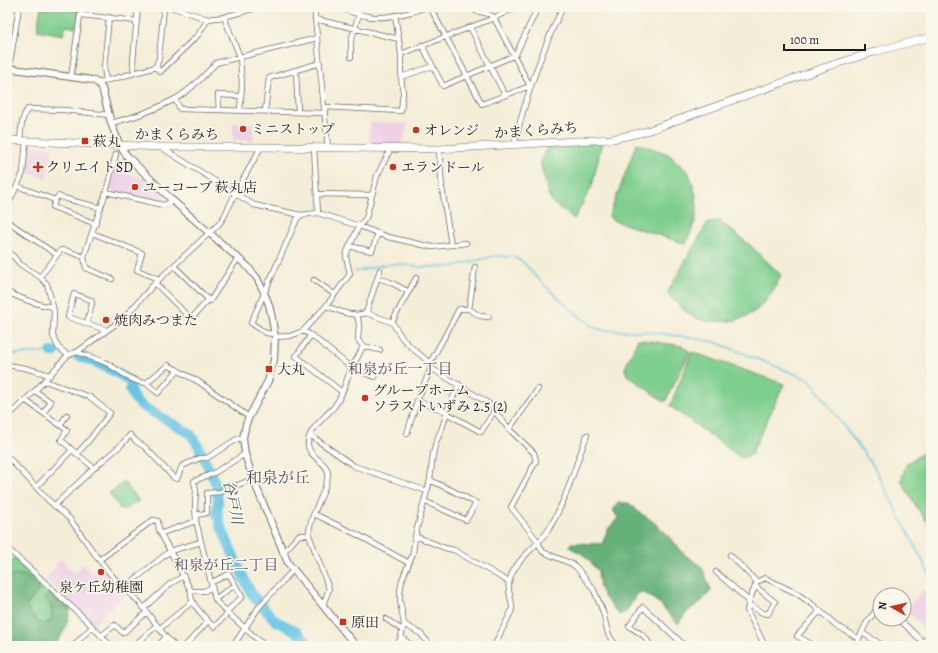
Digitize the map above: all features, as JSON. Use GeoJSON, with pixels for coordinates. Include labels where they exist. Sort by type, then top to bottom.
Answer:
{"type":"FeatureCollection","features":[{"type":"Feature","properties":{"kind":"main road","name":"かまくらみち"},"geometry":{"type":"LineString","coordinates":[[7,140],[160,147],[438,149],[612,139],[630,136],[826,67],[877,51],[931,37]]}},
{"type":"Feature","properties":{"kind":"street"},"geometry":{"type":"LineString","coordinates":[[19,7],[8,68],[98,82],[156,67]]}},
{"type":"Feature","properties":{"kind":"street"},"geometry":{"type":"LineString","coordinates":[[59,7],[81,9],[71,77]]}},
{"type":"Feature","properties":{"kind":"street"},"geometry":{"type":"LineString","coordinates":[[134,72],[132,61],[138,7]]}},
{"type":"Feature","properties":{"kind":"street"},"geometry":{"type":"LineString","coordinates":[[156,67],[159,58],[164,7]]}},
{"type":"Feature","properties":{"kind":"street"},"geometry":{"type":"LineString","coordinates":[[171,7],[208,19],[224,17],[259,7]]}},
{"type":"Feature","properties":{"kind":"street"},"geometry":{"type":"LineString","coordinates":[[314,7],[328,148]]}},
{"type":"Feature","properties":{"kind":"street"},"geometry":{"type":"LineString","coordinates":[[333,7],[368,17],[395,15],[412,12],[426,7]]}},
{"type":"Feature","properties":{"kind":"street"},"geometry":{"type":"LineString","coordinates":[[430,7],[482,104],[530,86]]}},
{"type":"Feature","properties":{"kind":"street"},"geometry":{"type":"LineString","coordinates":[[470,7],[472,10],[491,15],[494,18],[530,86]]}},
{"type":"Feature","properties":{"kind":"street"},"geometry":{"type":"LineString","coordinates":[[401,54],[494,18],[508,9],[516,7]]}},
{"type":"Feature","properties":{"kind":"street"},"geometry":{"type":"LineString","coordinates":[[422,45],[443,86],[516,54],[538,7]]}},
{"type":"Feature","properties":{"kind":"street"},"geometry":{"type":"LineString","coordinates":[[514,145],[522,110],[530,86],[540,58],[563,7]]}},
{"type":"Feature","properties":{"kind":"street"},"geometry":{"type":"LineString","coordinates":[[351,57],[351,41],[359,14]]}},
{"type":"Feature","properties":{"kind":"street"},"geometry":{"type":"LineString","coordinates":[[81,15],[136,20]]}},
{"type":"Feature","properties":{"kind":"street"},"geometry":{"type":"LineString","coordinates":[[325,107],[401,111],[403,93],[401,54],[395,15]]}},
{"type":"Feature","properties":{"kind":"street"},"geometry":{"type":"LineString","coordinates":[[224,17],[240,57],[242,85],[240,110]]}},
{"type":"Feature","properties":{"kind":"street"},"geometry":{"type":"LineString","coordinates":[[106,80],[104,68],[109,18]]}},
{"type":"Feature","properties":{"kind":"street"},"geometry":{"type":"LineString","coordinates":[[156,67],[160,72],[198,35],[208,19]]}},
{"type":"Feature","properties":{"kind":"street"},"geometry":{"type":"LineString","coordinates":[[315,19],[399,39]]}},
{"type":"Feature","properties":{"kind":"street"},"geometry":{"type":"LineString","coordinates":[[470,27],[505,95]]}},
{"type":"Feature","properties":{"kind":"street"},"geometry":{"type":"LineString","coordinates":[[111,123],[129,119],[175,99],[205,75],[216,63],[317,38]]}},
{"type":"Feature","properties":{"kind":"street"},"geometry":{"type":"LineString","coordinates":[[264,110],[269,78],[320,63]]}},
{"type":"Feature","properties":{"kind":"street"},"geometry":{"type":"LineString","coordinates":[[401,77],[432,66]]}},
{"type":"Feature","properties":{"kind":"street"},"geometry":{"type":"LineString","coordinates":[[296,71],[298,112]]}},
{"type":"Feature","properties":{"kind":"street"},"geometry":{"type":"LineString","coordinates":[[98,82],[104,94],[111,123],[120,146],[130,160],[172,200],[253,272],[264,292],[269,305],[274,336],[274,360],[271,374],[249,417],[243,438],[245,454],[253,479],[283,553],[293,570],[356,646]]}},
{"type":"Feature","properties":{"kind":"street"},"geometry":{"type":"LineString","coordinates":[[218,110],[218,95],[241,96]]}},
{"type":"Feature","properties":{"kind":"street"},"geometry":{"type":"LineString","coordinates":[[175,99],[180,109],[264,110],[325,113]]}},
{"type":"Feature","properties":{"kind":"street"},"geometry":{"type":"LineString","coordinates":[[7,207],[23,173],[23,141],[21,126],[28,109],[64,110],[109,116]]}},
{"type":"Feature","properties":{"kind":"street"},"geometry":{"type":"LineString","coordinates":[[160,147],[254,205],[301,215],[318,213],[388,237],[432,247],[466,243]]}},
{"type":"Feature","properties":{"kind":"street"},"geometry":{"type":"LineString","coordinates":[[8,413],[35,391],[68,355],[77,352],[124,318],[157,281],[222,221],[261,147]]}},
{"type":"Feature","properties":{"kind":"street"},"geometry":{"type":"LineString","coordinates":[[314,148],[318,213]]}},
{"type":"Feature","properties":{"kind":"street"},"geometry":{"type":"LineString","coordinates":[[301,215],[297,219],[251,323],[266,333],[274,336],[290,336],[303,331],[326,306],[350,274],[346,256],[349,246],[359,226],[366,218],[378,176],[391,148]]}},
{"type":"Feature","properties":{"kind":"street"},"geometry":{"type":"LineString","coordinates":[[438,149],[442,188],[451,245]]}},
{"type":"Feature","properties":{"kind":"street"},"geometry":{"type":"LineString","coordinates":[[112,279],[86,268],[84,257],[106,192],[116,154]]}},
{"type":"Feature","properties":{"kind":"street"},"geometry":{"type":"LineString","coordinates":[[17,186],[55,200]]}},
{"type":"Feature","properties":{"kind":"street"},"geometry":{"type":"LineString","coordinates":[[106,192],[163,205],[172,200]]}},
{"type":"Feature","properties":{"kind":"street"},"geometry":{"type":"LineString","coordinates":[[316,194],[372,196]]}},
{"type":"Feature","properties":{"kind":"street"},"geometry":{"type":"LineString","coordinates":[[96,224],[53,207],[55,200],[58,196],[71,201],[82,202],[101,208]]}},
{"type":"Feature","properties":{"kind":"street"},"geometry":{"type":"LineString","coordinates":[[7,221],[57,255]]}},
{"type":"Feature","properties":{"kind":"street"},"geometry":{"type":"LineString","coordinates":[[92,234],[142,253],[137,270],[157,281],[191,319],[208,300],[210,301],[238,258]]}},
{"type":"Feature","properties":{"kind":"street"},"geometry":{"type":"LineString","coordinates":[[349,246],[372,251],[378,234]]}},
{"type":"Feature","properties":{"kind":"street"},"geometry":{"type":"LineString","coordinates":[[40,277],[57,255],[63,250],[84,257]]}},
{"type":"Feature","properties":{"kind":"street"},"geometry":{"type":"LineString","coordinates":[[7,252],[20,264],[40,277],[48,286],[54,315],[53,336],[58,347],[68,355]]}},
{"type":"Feature","properties":{"kind":"street"},"geometry":{"type":"LineString","coordinates":[[174,266],[208,300]]}},
{"type":"Feature","properties":{"kind":"street"},"geometry":{"type":"LineString","coordinates":[[469,309],[476,267]]}},
{"type":"Feature","properties":{"kind":"street"},"geometry":{"type":"LineString","coordinates":[[366,313],[380,270]]}},
{"type":"Feature","properties":{"kind":"street"},"geometry":{"type":"LineString","coordinates":[[378,278],[390,282],[409,292]]}},
{"type":"Feature","properties":{"kind":"street"},"geometry":{"type":"LineString","coordinates":[[392,322],[416,278]]}},
{"type":"Feature","properties":{"kind":"street"},"geometry":{"type":"LineString","coordinates":[[314,280],[334,294]]}},
{"type":"Feature","properties":{"kind":"street"},"geometry":{"type":"LineString","coordinates":[[7,292],[28,302],[41,306],[53,307]]}},
{"type":"Feature","properties":{"kind":"street"},"geometry":{"type":"LineString","coordinates":[[87,323],[92,303],[90,300],[74,294],[68,317],[106,330]]}},
{"type":"Feature","properties":{"kind":"street"},"geometry":{"type":"LineString","coordinates":[[326,306],[345,313],[356,315],[366,313],[392,322],[407,343],[430,365],[488,403],[536,456],[536,461],[511,507],[536,539],[543,552],[572,564],[594,590],[603,612],[608,634],[616,646]]}},
{"type":"Feature","properties":{"kind":"street"},"geometry":{"type":"LineString","coordinates":[[407,434],[430,365],[459,309],[469,309],[480,316],[489,317]]}},
{"type":"Feature","properties":{"kind":"street"},"geometry":{"type":"LineString","coordinates":[[356,315],[359,324],[358,340],[363,346],[380,350]]}},
{"type":"Feature","properties":{"kind":"street"},"geometry":{"type":"LineString","coordinates":[[303,331],[311,335],[353,369],[375,376]]}},
{"type":"Feature","properties":{"kind":"street"},"geometry":{"type":"LineString","coordinates":[[311,335],[296,356],[342,392]]}},
{"type":"Feature","properties":{"kind":"street"},"geometry":{"type":"LineString","coordinates":[[323,606],[329,589],[309,535],[310,522],[324,488],[328,473],[326,468],[309,450],[308,444],[312,431],[337,403],[352,367],[363,346]]}},
{"type":"Feature","properties":{"kind":"street"},"geometry":{"type":"LineString","coordinates":[[77,352],[106,363],[131,379],[146,382],[158,393],[178,370]]}},
{"type":"Feature","properties":{"kind":"street"},"geometry":{"type":"LineString","coordinates":[[7,365],[50,375]]}},
{"type":"Feature","properties":{"kind":"street"},"geometry":{"type":"LineString","coordinates":[[146,382],[168,365],[199,382],[249,417]]}},
{"type":"Feature","properties":{"kind":"street"},"geometry":{"type":"LineString","coordinates":[[45,381],[90,397],[110,413],[77,454]]}},
{"type":"Feature","properties":{"kind":"street"},"geometry":{"type":"LineString","coordinates":[[398,646],[404,624],[400,601],[402,580],[413,553],[415,536],[430,480],[432,454],[442,428],[446,412],[459,384]]}},
{"type":"Feature","properties":{"kind":"street"},"geometry":{"type":"LineString","coordinates":[[510,429],[538,389]]}},
{"type":"Feature","properties":{"kind":"street"},"geometry":{"type":"LineString","coordinates":[[35,391],[50,402],[44,412]]}},
{"type":"Feature","properties":{"kind":"street"},"geometry":{"type":"LineString","coordinates":[[25,400],[44,412],[67,430],[60,440],[94,468]]}},
{"type":"Feature","properties":{"kind":"street"},"geometry":{"type":"LineString","coordinates":[[417,401],[446,412],[481,432],[495,410]]}},
{"type":"Feature","properties":{"kind":"street"},"geometry":{"type":"LineString","coordinates":[[60,425],[67,415]]}},
{"type":"Feature","properties":{"kind":"street"},"geometry":{"type":"LineString","coordinates":[[54,506],[94,468],[120,446],[130,435],[145,447],[174,478],[177,479],[182,466],[200,458],[207,458],[237,439],[243,438]]}},
{"type":"Feature","properties":{"kind":"street"},"geometry":{"type":"LineString","coordinates":[[310,435],[354,466],[427,491]]}},
{"type":"Feature","properties":{"kind":"street"},"geometry":{"type":"LineString","coordinates":[[494,646],[512,610],[513,604],[508,589],[509,582],[517,565],[548,531],[570,486],[587,435]]}},
{"type":"Feature","properties":{"kind":"street"},"geometry":{"type":"LineString","coordinates":[[36,487],[72,450]]}},
{"type":"Feature","properties":{"kind":"street"},"geometry":{"type":"LineString","coordinates":[[245,454],[212,474],[194,481],[196,491],[196,521],[215,599],[265,646]]}},
{"type":"Feature","properties":{"kind":"street"},"geometry":{"type":"LineString","coordinates":[[7,456],[54,506],[70,519],[99,560],[145,610],[175,646]]}},
{"type":"Feature","properties":{"kind":"street"},"geometry":{"type":"LineString","coordinates":[[196,515],[207,513],[207,493],[218,492],[253,479]]}},
{"type":"Feature","properties":{"kind":"street"},"geometry":{"type":"LineString","coordinates":[[424,501],[466,520],[476,503],[430,480]]}},
{"type":"Feature","properties":{"kind":"street"},"geometry":{"type":"LineString","coordinates":[[314,514],[358,535],[409,563]]}},
{"type":"Feature","properties":{"kind":"street"},"geometry":{"type":"LineString","coordinates":[[99,560],[153,520],[158,521],[159,530],[162,533],[182,577],[191,591],[190,595],[192,602],[214,627],[242,597],[229,574],[205,591],[191,591]]}},
{"type":"Feature","properties":{"kind":"street"},"geometry":{"type":"LineString","coordinates":[[162,533],[196,521]]}},
{"type":"Feature","properties":{"kind":"street"},"geometry":{"type":"LineString","coordinates":[[283,553],[300,535],[309,535]]}},
{"type":"Feature","properties":{"kind":"street"},"geometry":{"type":"LineString","coordinates":[[415,536],[454,550],[509,582]]}},
{"type":"Feature","properties":{"kind":"street"},"geometry":{"type":"LineString","coordinates":[[124,588],[170,551],[201,542]]}},
{"type":"Feature","properties":{"kind":"street"},"geometry":{"type":"LineString","coordinates":[[7,548],[92,626],[110,646]]}},
{"type":"Feature","properties":{"kind":"street"},"geometry":{"type":"LineString","coordinates":[[716,572],[748,603],[763,614],[768,614],[775,602],[756,584],[730,555]]}},
{"type":"Feature","properties":{"kind":"street"},"geometry":{"type":"LineString","coordinates":[[233,646],[259,606],[293,570]]}},
{"type":"Feature","properties":{"kind":"street"},"geometry":{"type":"LineString","coordinates":[[102,636],[115,625],[123,633],[170,584],[182,577]]}},
{"type":"Feature","properties":{"kind":"street"},"geometry":{"type":"LineString","coordinates":[[765,646],[747,610],[748,603],[756,584],[765,578],[796,593],[812,604],[819,612],[836,625],[859,639]]}},
{"type":"Feature","properties":{"kind":"street"},"geometry":{"type":"LineString","coordinates":[[215,599],[235,585]]}},
{"type":"Feature","properties":{"kind":"street"},"geometry":{"type":"LineString","coordinates":[[134,646],[192,602]]}},
{"type":"Feature","properties":{"kind":"street"},"geometry":{"type":"LineString","coordinates":[[651,646],[644,636],[629,626],[643,607],[685,646]]}},
{"type":"Feature","properties":{"kind":"street"},"geometry":{"type":"LineString","coordinates":[[815,646],[797,636],[819,612]]}},
{"type":"Feature","properties":{"kind":"street"},"geometry":{"type":"LineString","coordinates":[[855,646],[867,622],[872,616]]}},
{"type":"Feature","properties":{"kind":"street"},"geometry":{"type":"LineString","coordinates":[[386,619],[402,630]]}},
{"type":"Feature","properties":{"kind":"street"},"geometry":{"type":"LineString","coordinates":[[186,646],[208,621]]}},
{"type":"Feature","properties":{"kind":"street"},"geometry":{"type":"LineString","coordinates":[[404,624],[421,634],[431,646]]}},
{"type":"Feature","properties":{"kind":"street"},"geometry":{"type":"LineString","coordinates":[[76,644],[92,626]]}},
{"type":"Feature","properties":{"kind":"street"},"geometry":{"type":"LineString","coordinates":[[907,627],[923,644],[928,637]]}},
{"type":"Feature","properties":{"kind":"street"},"geometry":{"type":"LineString","coordinates":[[862,633],[884,646]]}},
{"type":"Feature","properties":{"kind":"street"},"geometry":{"type":"LineString","coordinates":[[158,646],[166,637]]}},
{"type":"Feature","properties":{"kind":"street"},"geometry":{"type":"LineString","coordinates":[[401,637],[412,646]]}},
{"type":"Feature","properties":{"kind":"shaded area"},"geometry":{"type":"Polygon","coordinates":[[[370,122],[408,124],[401,146],[369,145],[370,122]]]}},
{"type":"Feature","properties":{"kind":"shaded area"},"geometry":{"type":"Polygon","coordinates":[[[233,123],[254,124],[253,141],[233,140],[233,123]]]}},
{"type":"Feature","properties":{"kind":"shaded area"},"geometry":{"type":"Polygon","coordinates":[[[27,145],[53,147],[47,179],[25,172],[27,145]]]}},
{"type":"Feature","properties":{"kind":"shaded area"},"geometry":{"type":"Polygon","coordinates":[[[114,170],[150,181],[165,195],[164,201],[162,203],[108,191],[114,170]]]}},
{"type":"Feature","properties":{"kind":"shaded area"},"geometry":{"type":"Polygon","coordinates":[[[61,559],[74,574],[84,564],[91,573],[101,564],[126,594],[94,624],[45,580],[61,559]]]}},
{"type":"Feature","properties":{"kind":"shaded area"},"geometry":{"type":"Polygon","coordinates":[[[923,590],[931,597],[931,635],[912,616],[912,603],[923,590]]]}},
{"type":"Feature","properties":{"kind":"green space"},"geometry":{"type":"Polygon","coordinates":[[[41,7],[80,12],[78,28],[66,26],[63,35],[37,30],[41,7]]]}},
{"type":"Feature","properties":{"kind":"green space"},"geometry":{"type":"Polygon","coordinates":[[[602,142],[592,186],[574,219],[553,203],[548,194],[540,160],[548,147],[602,142]]]}},
{"type":"Feature","properties":{"kind":"green space"},"geometry":{"type":"Polygon","coordinates":[[[637,143],[668,154],[689,173],[696,196],[697,210],[695,221],[686,244],[612,220],[609,216],[637,143]]]}},
{"type":"Feature","properties":{"kind":"green space"},"geometry":{"type":"Polygon","coordinates":[[[720,221],[751,246],[781,275],[776,286],[763,304],[755,311],[737,320],[705,320],[697,318],[688,314],[667,293],[708,222],[720,221]]]}},
{"type":"Feature","properties":{"kind":"green space"},"geometry":{"type":"Polygon","coordinates":[[[638,339],[682,346],[690,352],[665,402],[627,375],[625,368],[638,339]]]}},
{"type":"Feature","properties":{"kind":"green space"},"geometry":{"type":"Polygon","coordinates":[[[692,352],[784,384],[751,455],[741,458],[670,406],[692,352]]]}},
{"type":"Feature","properties":{"kind":"green space"},"geometry":{"type":"Polygon","coordinates":[[[931,448],[931,527],[917,508],[901,480],[907,463],[931,448]]]}},
{"type":"Feature","properties":{"kind":"green space"},"geometry":{"type":"Polygon","coordinates":[[[124,482],[139,501],[122,511],[109,493],[124,482]]]}},
{"type":"Feature","properties":{"kind":"green space"},"geometry":{"type":"Polygon","coordinates":[[[618,503],[629,503],[668,535],[685,555],[702,567],[711,591],[701,602],[688,611],[678,624],[655,601],[639,592],[626,612],[619,615],[605,598],[600,588],[598,571],[584,555],[569,547],[571,543],[602,544],[608,529],[618,518],[613,510],[618,503]]]}},
{"type":"Feature","properties":{"kind":"green space"},"geometry":{"type":"Polygon","coordinates":[[[14,557],[71,610],[47,639],[7,646],[7,565],[14,557]]]}},
{"type":"Feature","properties":{"kind":"green space"},"geometry":{"type":"Polygon","coordinates":[[[7,574],[11,576],[24,575],[35,582],[39,590],[26,607],[37,621],[43,624],[50,621],[52,617],[51,606],[45,598],[48,594],[70,610],[62,635],[57,643],[60,646],[7,646],[7,574]]]}},
{"type":"Feature","properties":{"kind":"waterway"},"geometry":{"type":"LineString","coordinates":[[355,272],[382,265],[396,264],[420,267],[450,267],[495,256],[513,257],[524,263],[537,278],[568,307],[593,327],[603,330],[649,332],[715,342],[810,380],[874,467],[931,577]]}},
{"type":"Feature","properties":{"kind":"waterway"},"geometry":{"type":"LineString","coordinates":[[7,355],[51,352]]}},
{"type":"Feature","properties":{"kind":"waterway","name":"谷戸川"},"geometry":{"type":"LineString","coordinates":[[76,355],[118,373],[131,382],[130,390],[134,398],[142,406],[191,434],[198,445],[217,487],[217,512],[220,524],[251,593],[276,621],[296,631],[310,646]]}},
{"type":"Feature","properties":{"kind":"place","name":"ミニストップ"},"geometry":{"type":"Point","coordinates":[243,129]}},
{"type":"Feature","properties":{"kind":"place","name":"オレンジ"},"geometry":{"type":"Point","coordinates":[416,130]}},
{"type":"Feature","properties":{"kind":"place","name":"萩丸"},"geometry":{"type":"Point","coordinates":[85,141]}},
{"type":"Feature","properties":{"kind":"place","name":"クリエイトSD"},"geometry":{"type":"Point","coordinates":[38,167]}},
{"type":"Feature","properties":{"kind":"place","name":"エランドール"},"geometry":{"type":"Point","coordinates":[393,167]}},
{"type":"Feature","properties":{"kind":"place","name":"ユーコープ 萩丸店"},"geometry":{"type":"Point","coordinates":[135,187]}},
{"type":"Feature","properties":{"kind":"place","name":"焼肉みつまた"},"geometry":{"type":"Point","coordinates":[106,320]}},
{"type":"Feature","properties":{"kind":"place","name":"大丸"},"geometry":{"type":"Point","coordinates":[269,369]}},
{"type":"Feature","properties":{"kind":"place","name":"グループホーム ソラストいずみ 2.5 (2)"},"geometry":{"type":"Point","coordinates":[365,398]}},
{"type":"Feature","properties":{"kind":"place","name":"泉ケ丘幼稚園"},"geometry":{"type":"Point","coordinates":[101,572]}},
{"type":"Feature","properties":{"kind":"place","name":"原田"},"geometry":{"type":"Point","coordinates":[343,622]}},
{"type":"Feature","properties":{"kind":"district","name":"和泉が丘一丁目"},"geometry":{"type":"Point","coordinates":[400,369]}},
{"type":"Feature","properties":{"kind":"district","name":"和泉が丘"},"geometry":{"type":"Point","coordinates":[278,477]}},
{"type":"Feature","properties":{"kind":"district","name":"和泉が丘二丁目"},"geometry":{"type":"Point","coordinates":[226,565]}}]}
